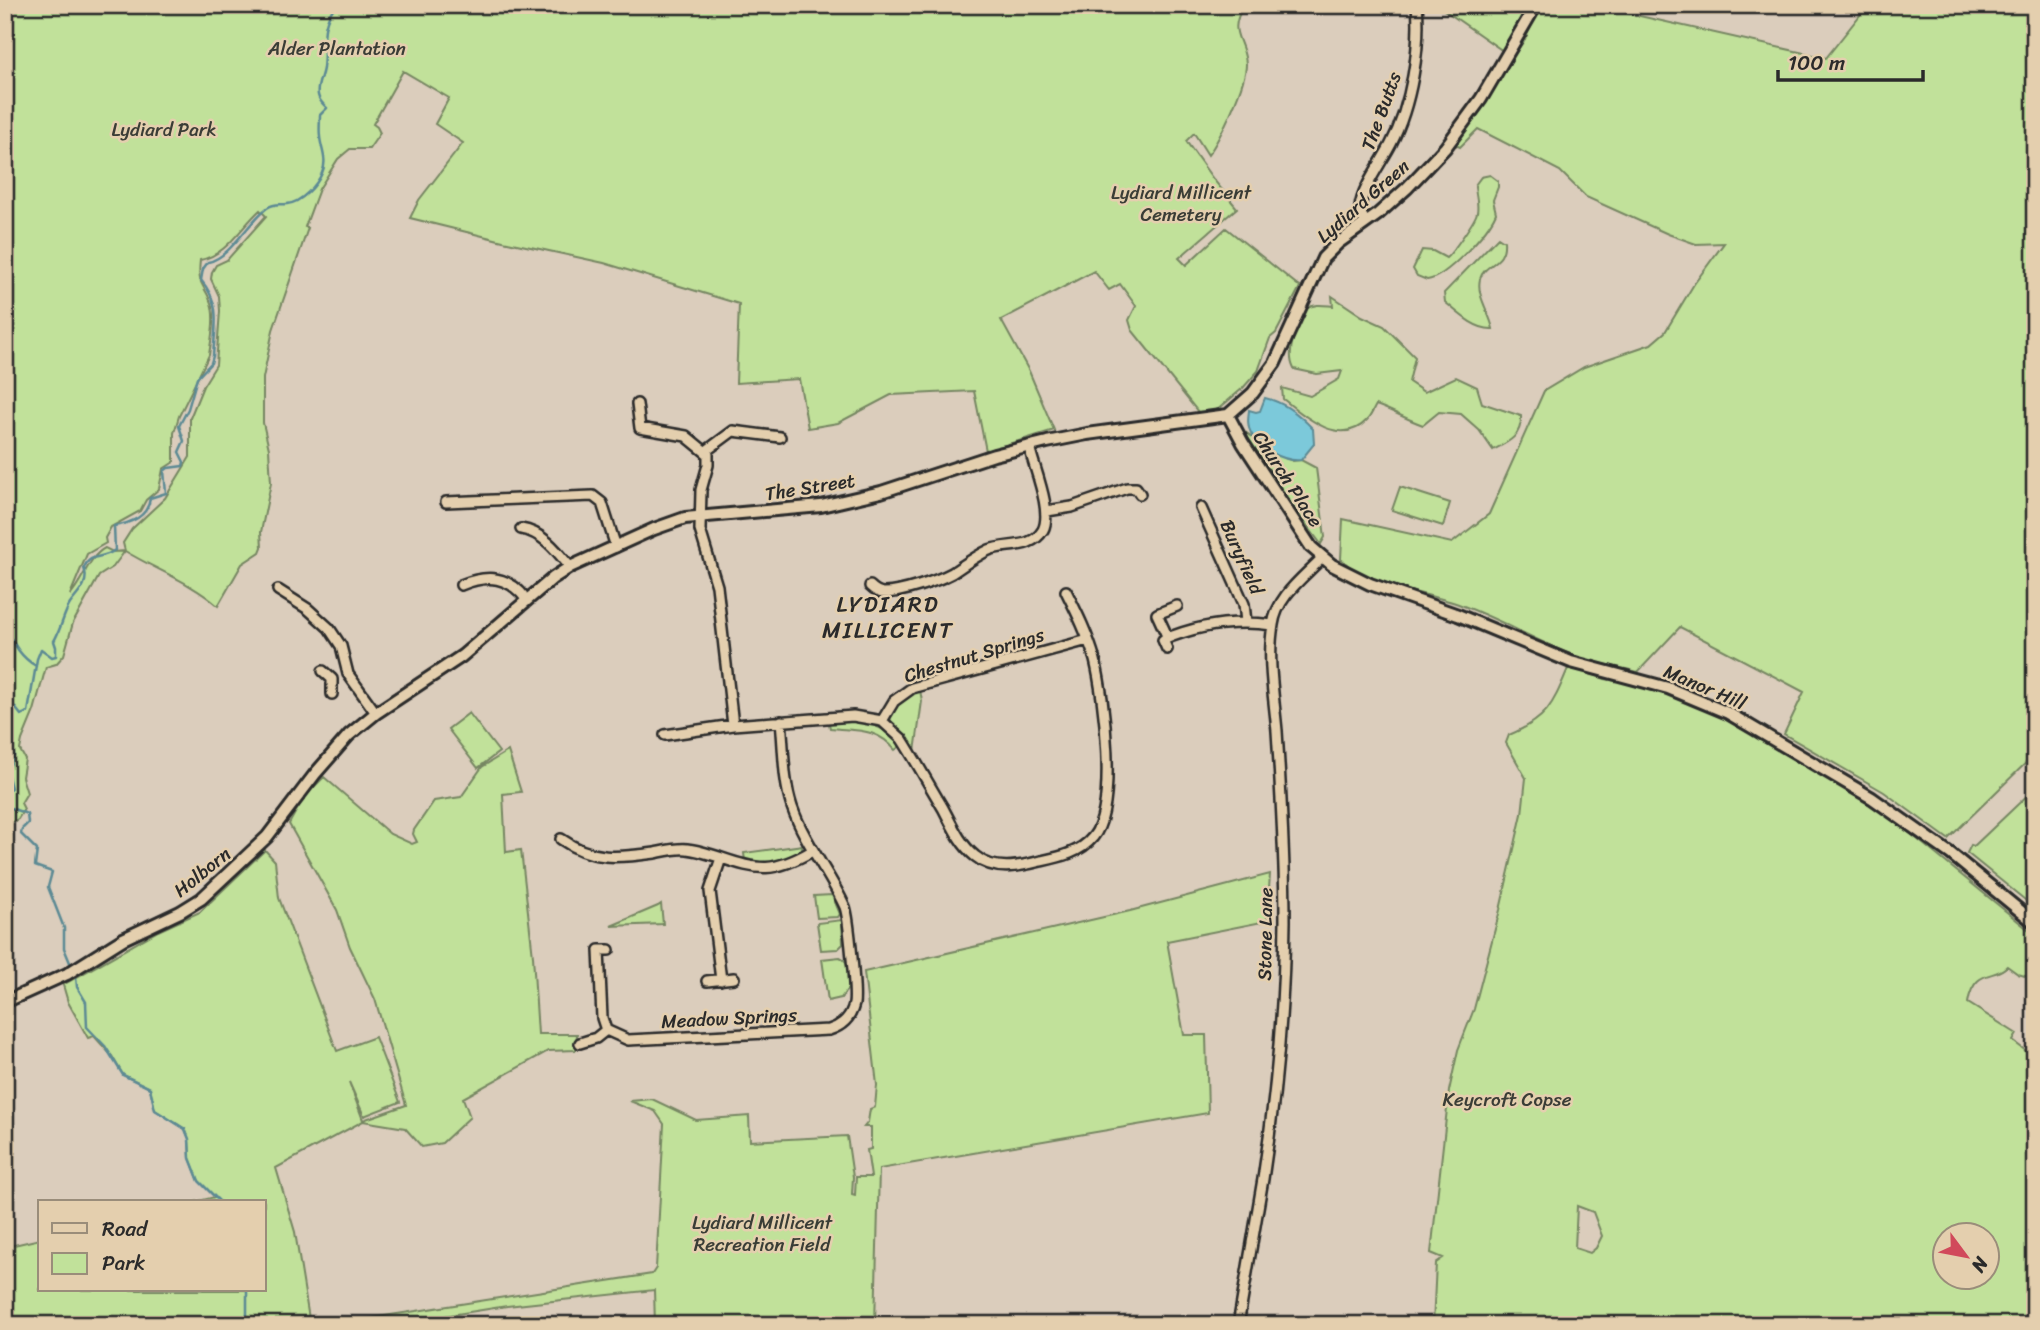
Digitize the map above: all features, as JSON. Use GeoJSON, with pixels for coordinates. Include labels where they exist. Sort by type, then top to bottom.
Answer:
{"type":"FeatureCollection","features":[{"type":"Feature","properties":{"kind":"street","name":"The Butts"},"geometry":{"type":"LineString","coordinates":[[1366,222],[1361,214],[1361,201],[1393,140],[1413,76],[1418,41],[1417,5]]}},
{"type":"Feature","properties":{"kind":"street","name":"Lydiard Green"},"geometry":{"type":"LineString","coordinates":[[1228,415],[1253,393],[1275,363],[1323,257],[1407,188],[1445,148],[1481,99],[1536,5]]}},
{"type":"Feature","properties":{"kind":"street"},"geometry":{"type":"LineString","coordinates":[[637,404],[640,428],[686,436],[706,451],[709,460],[703,481],[699,515],[700,536],[717,586],[733,725]]}},
{"type":"Feature","properties":{"kind":"street","name":"The Street"},"geometry":{"type":"LineString","coordinates":[[376,713],[462,656],[527,600],[570,568],[654,529],[699,515],[821,506],[881,492],[1029,446],[1087,434],[1228,415]]}},
{"type":"Feature","properties":{"kind":"street","name":"Church Place"},"geometry":{"type":"LineString","coordinates":[[1228,415],[1243,443],[1311,547],[1322,558]]}},
{"type":"Feature","properties":{"kind":"street"},"geometry":{"type":"LineString","coordinates":[[706,451],[733,431],[780,437]]}},
{"type":"Feature","properties":{"kind":"street"},"geometry":{"type":"LineString","coordinates":[[870,603],[874,589],[889,593],[931,582],[990,550],[1031,542],[1043,530],[1047,511],[1029,446]]}},
{"type":"Feature","properties":{"kind":"street"},"geometry":{"type":"LineString","coordinates":[[1047,511],[1072,507],[1127,488],[1136,488],[1140,494]]}},
{"type":"Feature","properties":{"kind":"street"},"geometry":{"type":"LineString","coordinates":[[446,502],[593,496],[602,503],[616,547]]}},
{"type":"Feature","properties":{"kind":"street","name":"Buryfield"},"geometry":{"type":"LineString","coordinates":[[1200,508],[1244,604],[1246,622]]}},
{"type":"Feature","properties":{"kind":"street"},"geometry":{"type":"LineString","coordinates":[[521,529],[534,533],[551,545],[570,568]]}},
{"type":"Feature","properties":{"kind":"street","name":"Stone Lane"},"geometry":{"type":"LineString","coordinates":[[1238,1325],[1267,1151],[1282,1008],[1285,910],[1281,782],[1272,653],[1273,625],[1285,596],[1322,558]]}},
{"type":"Feature","properties":{"kind":"street","name":"Manor Hill"},"geometry":{"type":"LineString","coordinates":[[1322,558],[1370,584],[1478,623],[1572,662],[1668,688],[1728,713],[1872,798],[1951,854],[2035,923]]}},
{"type":"Feature","properties":{"kind":"street"},"geometry":{"type":"LineString","coordinates":[[461,585],[472,581],[501,579],[514,585],[527,600]]}},
{"type":"Feature","properties":{"kind":"street"},"geometry":{"type":"LineString","coordinates":[[278,590],[308,609],[329,628],[341,646],[348,674],[376,713]]}},
{"type":"Feature","properties":{"kind":"street"},"geometry":{"type":"LineString","coordinates":[[666,735],[835,715],[882,721],[902,739],[960,840],[982,862],[1007,868],[1074,852],[1094,837],[1101,825],[1107,791],[1101,696],[1088,640],[1066,591]]}},
{"type":"Feature","properties":{"kind":"street"},"geometry":{"type":"LineString","coordinates":[[1167,649],[1163,640],[1168,638],[1157,614],[1177,606]]}},
{"type":"Feature","properties":{"kind":"street","name":"Buryfield"},"geometry":{"type":"LineString","coordinates":[[1168,638],[1200,628],[1246,622],[1273,625]]}},
{"type":"Feature","properties":{"kind":"street","name":"Chestnut Springs"},"geometry":{"type":"LineString","coordinates":[[882,721],[894,701],[912,688],[1088,640]]}},
{"type":"Feature","properties":{"kind":"street"},"geometry":{"type":"LineString","coordinates":[[323,671],[332,679],[332,694]]}},
{"type":"Feature","properties":{"kind":"street"},"geometry":{"type":"LineString","coordinates":[[332,679],[348,674]]}},
{"type":"Feature","properties":{"kind":"street","name":"Holborn"},"geometry":{"type":"LineString","coordinates":[[5,1002],[67,974],[124,939],[201,899],[254,851],[329,757],[349,735],[376,713]]}},
{"type":"Feature","properties":{"kind":"street"},"geometry":{"type":"LineString","coordinates":[[561,839],[583,852],[602,856],[628,857],[687,849],[753,867],[767,868],[786,865],[812,851],[790,799],[780,721]]}},
{"type":"Feature","properties":{"kind":"street","name":"Meadow Springs"},"geometry":{"type":"LineString","coordinates":[[606,1030],[618,1037],[638,1041],[829,1030],[839,1026],[850,1013],[855,994],[846,911],[812,851]]}},
{"type":"Feature","properties":{"kind":"street"},"geometry":{"type":"LineString","coordinates":[[720,980],[710,891],[721,858]]}},
{"type":"Feature","properties":{"kind":"street"},"geometry":{"type":"LineString","coordinates":[[580,1043],[596,1038],[606,1030],[602,1018],[599,951]]}},
{"type":"Feature","properties":{"kind":"street"},"geometry":{"type":"LineString","coordinates":[[707,981],[734,978]]}},
{"type":"Feature","properties":{"kind":"green space"},"geometry":{"type":"Polygon","coordinates":[[[5,5],[1244,5],[1236,29],[1246,63],[1245,72],[1232,110],[1208,155],[1194,133],[1186,141],[1237,208],[1179,258],[1186,265],[1226,228],[1300,287],[1276,333],[1270,338],[1258,371],[1216,411],[1198,412],[1132,330],[1129,320],[1136,306],[1120,284],[1109,290],[1094,271],[1001,320],[1029,371],[1054,430],[986,451],[974,391],[891,395],[838,423],[808,428],[799,379],[736,383],[739,304],[604,263],[410,218],[419,200],[463,143],[435,124],[449,98],[403,71],[373,124],[380,133],[369,149],[350,149],[338,159],[319,189],[273,330],[263,378],[263,423],[269,449],[271,483],[261,532],[260,552],[242,564],[218,606],[185,583],[125,551],[113,567],[99,576],[73,623],[64,655],[56,664],[46,667],[20,750],[25,759],[22,777],[27,793],[21,803],[24,809],[18,819],[7,825],[5,5]],[[260,210],[218,253],[200,260],[200,280],[212,309],[212,336],[209,355],[179,416],[174,433],[174,462],[163,469],[159,489],[146,500],[140,511],[111,527],[105,538],[106,543],[87,554],[70,595],[99,552],[105,548],[113,552],[125,551],[123,543],[132,529],[165,498],[190,457],[190,418],[203,386],[216,365],[220,311],[219,296],[211,279],[212,272],[216,265],[227,260],[266,216],[260,210]]]}},
{"type":"Feature","properties":{"kind":"green space"},"geometry":{"type":"Polygon","coordinates":[[[1437,5],[1528,5],[1503,51],[1437,5]]]}},
{"type":"Feature","properties":{"kind":"green space"},"geometry":{"type":"Polygon","coordinates":[[[1542,5],[1591,5],[1826,58],[1868,5],[2035,5],[2035,674],[2032,677],[2035,686],[2035,754],[1948,839],[1884,792],[1784,734],[1804,692],[1680,627],[1638,672],[1578,657],[1461,605],[1382,583],[1353,569],[1341,559],[1343,519],[1452,543],[1489,514],[1544,391],[1584,367],[1651,344],[1665,332],[1694,284],[1724,243],[1696,244],[1586,197],[1560,171],[1478,129],[1460,147],[1453,144],[1464,132],[1525,39],[1542,5]]]}},
{"type":"Feature","properties":{"kind":"green space"},"geometry":{"type":"Polygon","coordinates":[[[1490,175],[1498,181],[1493,200],[1496,213],[1485,231],[1466,253],[1445,271],[1427,280],[1417,276],[1413,269],[1422,250],[1433,251],[1446,258],[1458,244],[1477,212],[1475,185],[1481,177],[1490,175]]]}},
{"type":"Feature","properties":{"kind":"green space"},"geometry":{"type":"Polygon","coordinates":[[[1498,237],[1504,241],[1502,255],[1486,269],[1479,285],[1493,329],[1486,329],[1473,324],[1455,311],[1445,302],[1444,293],[1498,237]]]}},
{"type":"Feature","properties":{"kind":"green space"},"geometry":{"type":"Polygon","coordinates":[[[1332,296],[1362,316],[1384,326],[1415,357],[1409,382],[1424,392],[1456,377],[1477,387],[1482,403],[1521,416],[1517,433],[1493,450],[1479,430],[1461,414],[1439,412],[1423,425],[1376,405],[1367,420],[1357,428],[1346,431],[1324,427],[1302,414],[1283,399],[1282,388],[1310,396],[1339,379],[1342,371],[1317,374],[1294,369],[1291,355],[1293,338],[1306,309],[1316,305],[1333,306],[1332,296]]]}},
{"type":"Feature","properties":{"kind":"green space"},"geometry":{"type":"Polygon","coordinates":[[[1245,432],[1285,458],[1301,460],[1316,468],[1325,537],[1321,544],[1260,463],[1245,432]]]}},
{"type":"Feature","properties":{"kind":"green space"},"geometry":{"type":"Polygon","coordinates":[[[1400,487],[1450,503],[1443,526],[1392,510],[1400,487]]]}},
{"type":"Feature","properties":{"kind":"green space","name":"Keycroft Copse"},"geometry":{"type":"Polygon","coordinates":[[[1569,666],[1605,679],[1644,685],[1695,702],[1736,720],[1879,808],[2035,935],[2035,979],[2018,974],[2007,966],[1980,979],[1971,992],[1968,1003],[2017,1034],[2013,1041],[2035,1058],[2035,1325],[1433,1325],[1436,1263],[1443,1258],[1431,1253],[1449,1091],[1458,1050],[1474,1009],[1522,814],[1526,778],[1506,743],[1509,735],[1541,716],[1554,700],[1569,666]],[[1577,1206],[1575,1248],[1590,1253],[1602,1236],[1593,1212],[1577,1206]]]}},
{"type":"Feature","properties":{"kind":"green space"},"geometry":{"type":"Polygon","coordinates":[[[920,690],[922,701],[915,752],[890,716],[899,701],[920,690]]]}},
{"type":"Feature","properties":{"kind":"green space"},"geometry":{"type":"Polygon","coordinates":[[[469,713],[499,752],[478,768],[448,729],[469,713]]]}},
{"type":"Feature","properties":{"kind":"green space"},"geometry":{"type":"Polygon","coordinates":[[[841,719],[874,726],[902,745],[895,750],[881,737],[873,734],[830,728],[828,720],[841,719]]]}},
{"type":"Feature","properties":{"kind":"green space"},"geometry":{"type":"Polygon","coordinates":[[[508,751],[521,792],[503,794],[506,852],[521,850],[533,956],[538,1034],[577,1034],[576,1050],[548,1051],[463,1098],[470,1117],[442,1143],[422,1147],[405,1128],[363,1121],[276,1168],[295,1232],[310,1325],[5,1325],[5,1247],[38,1239],[38,1292],[266,1292],[266,1200],[203,1200],[215,1197],[199,1181],[190,1158],[189,1139],[185,1129],[155,1110],[150,1088],[123,1075],[112,1056],[94,1036],[88,1038],[68,1002],[63,985],[158,931],[200,912],[265,850],[275,861],[279,898],[337,1051],[375,1037],[400,1102],[364,1116],[349,1082],[363,1120],[406,1105],[375,999],[350,947],[337,910],[289,824],[304,797],[324,777],[390,834],[412,844],[417,842],[414,830],[434,801],[461,797],[482,767],[508,751]]]}},
{"type":"Feature","properties":{"kind":"green space"},"geometry":{"type":"Polygon","coordinates":[[[2035,788],[2035,908],[1967,853],[1971,845],[1974,846],[2035,788]]]}},
{"type":"Feature","properties":{"kind":"green space"},"geometry":{"type":"Polygon","coordinates":[[[803,845],[794,857],[786,860],[769,863],[745,861],[744,853],[803,845]]]}},
{"type":"Feature","properties":{"kind":"green space","name":"Lydiard Millicent Recreation Field"},"geometry":{"type":"Polygon","coordinates":[[[1270,874],[1267,921],[1167,941],[1184,1035],[1206,1035],[1208,1113],[879,1169],[875,1325],[655,1325],[654,1290],[507,1306],[388,1325],[327,1325],[652,1274],[656,1268],[664,1124],[655,1111],[630,1101],[652,1099],[696,1120],[749,1116],[750,1141],[847,1136],[853,1177],[852,1194],[855,1195],[856,1177],[871,1177],[867,1150],[871,1149],[871,1127],[864,1127],[868,1122],[870,1109],[875,1107],[877,1085],[864,972],[1130,911],[1270,874]]]}},
{"type":"Feature","properties":{"kind":"green space"},"geometry":{"type":"Polygon","coordinates":[[[832,895],[840,914],[838,917],[817,918],[814,896],[832,895]]]}},
{"type":"Feature","properties":{"kind":"green space"},"geometry":{"type":"Polygon","coordinates":[[[661,904],[663,924],[611,926],[658,906],[661,904]]]}},
{"type":"Feature","properties":{"kind":"green space"},"geometry":{"type":"Polygon","coordinates":[[[842,920],[843,944],[838,949],[821,950],[817,923],[842,920]]]}},
{"type":"Feature","properties":{"kind":"green space"},"geometry":{"type":"Polygon","coordinates":[[[840,957],[848,966],[849,987],[841,998],[828,1001],[822,959],[840,957]]]}},
{"type":"Feature","properties":{"kind":"water"},"geometry":{"type":"Polygon","coordinates":[[[1265,398],[1291,410],[1313,429],[1314,444],[1301,460],[1287,459],[1273,453],[1251,433],[1248,425],[1249,410],[1260,411],[1265,398]]]}},
{"type":"Feature","properties":{"kind":"waterway"},"geometry":{"type":"LineString","coordinates":[[5,721],[7,712],[14,706],[21,715],[28,712],[37,659],[41,649],[52,657],[56,656],[54,641],[68,608],[84,584],[84,568],[87,563],[115,550],[114,526],[132,521],[142,514],[149,505],[150,498],[166,493],[164,471],[183,466],[179,452],[184,441],[179,426],[188,409],[197,378],[211,363],[213,356],[215,307],[201,280],[203,269],[208,262],[224,254],[267,208],[292,203],[303,197],[322,173],[324,159],[320,115],[327,108],[319,99],[318,88],[323,68],[325,28],[336,5]]}},
{"type":"Feature","properties":{"kind":"waterway"},"geometry":{"type":"LineString","coordinates":[[5,624],[17,648],[36,666]]}},
{"type":"Feature","properties":{"kind":"waterway"},"geometry":{"type":"LineString","coordinates":[[5,734],[14,755],[7,772],[11,788],[5,792]]}},
{"type":"Feature","properties":{"kind":"waterway"},"geometry":{"type":"LineString","coordinates":[[5,806],[27,814],[28,823],[21,834],[37,850],[35,866],[52,872],[48,887],[64,928],[64,948],[71,965]]}},
{"type":"Feature","properties":{"kind":"waterway"},"geometry":{"type":"LineString","coordinates":[[76,977],[77,987],[86,1002],[87,1027],[105,1046],[123,1075],[150,1088],[155,1110],[185,1129],[189,1139],[190,1158],[199,1181],[218,1200]]}},
{"type":"Feature","properties":{"kind":"waterway"},"geometry":{"type":"LineString","coordinates":[[247,1292],[247,1325]]}},
{"type":"Feature","properties":{"kind":"district","name":"LYDIARD MILLICENT"},"geometry":{"type":"Point","coordinates":[888,617]}},
{"type":"Feature","properties":{"kind":"park label","name":"Alder Plantation"},"geometry":{"type":"Point","coordinates":[337,48]}},
{"type":"Feature","properties":{"kind":"park label","name":"Lydiard Park"},"geometry":{"type":"Point","coordinates":[164,129]}},
{"type":"Feature","properties":{"kind":"park label","name":"Lydiard Millicent Cemetery"},"geometry":{"type":"Point","coordinates":[1181,203]}}]}
